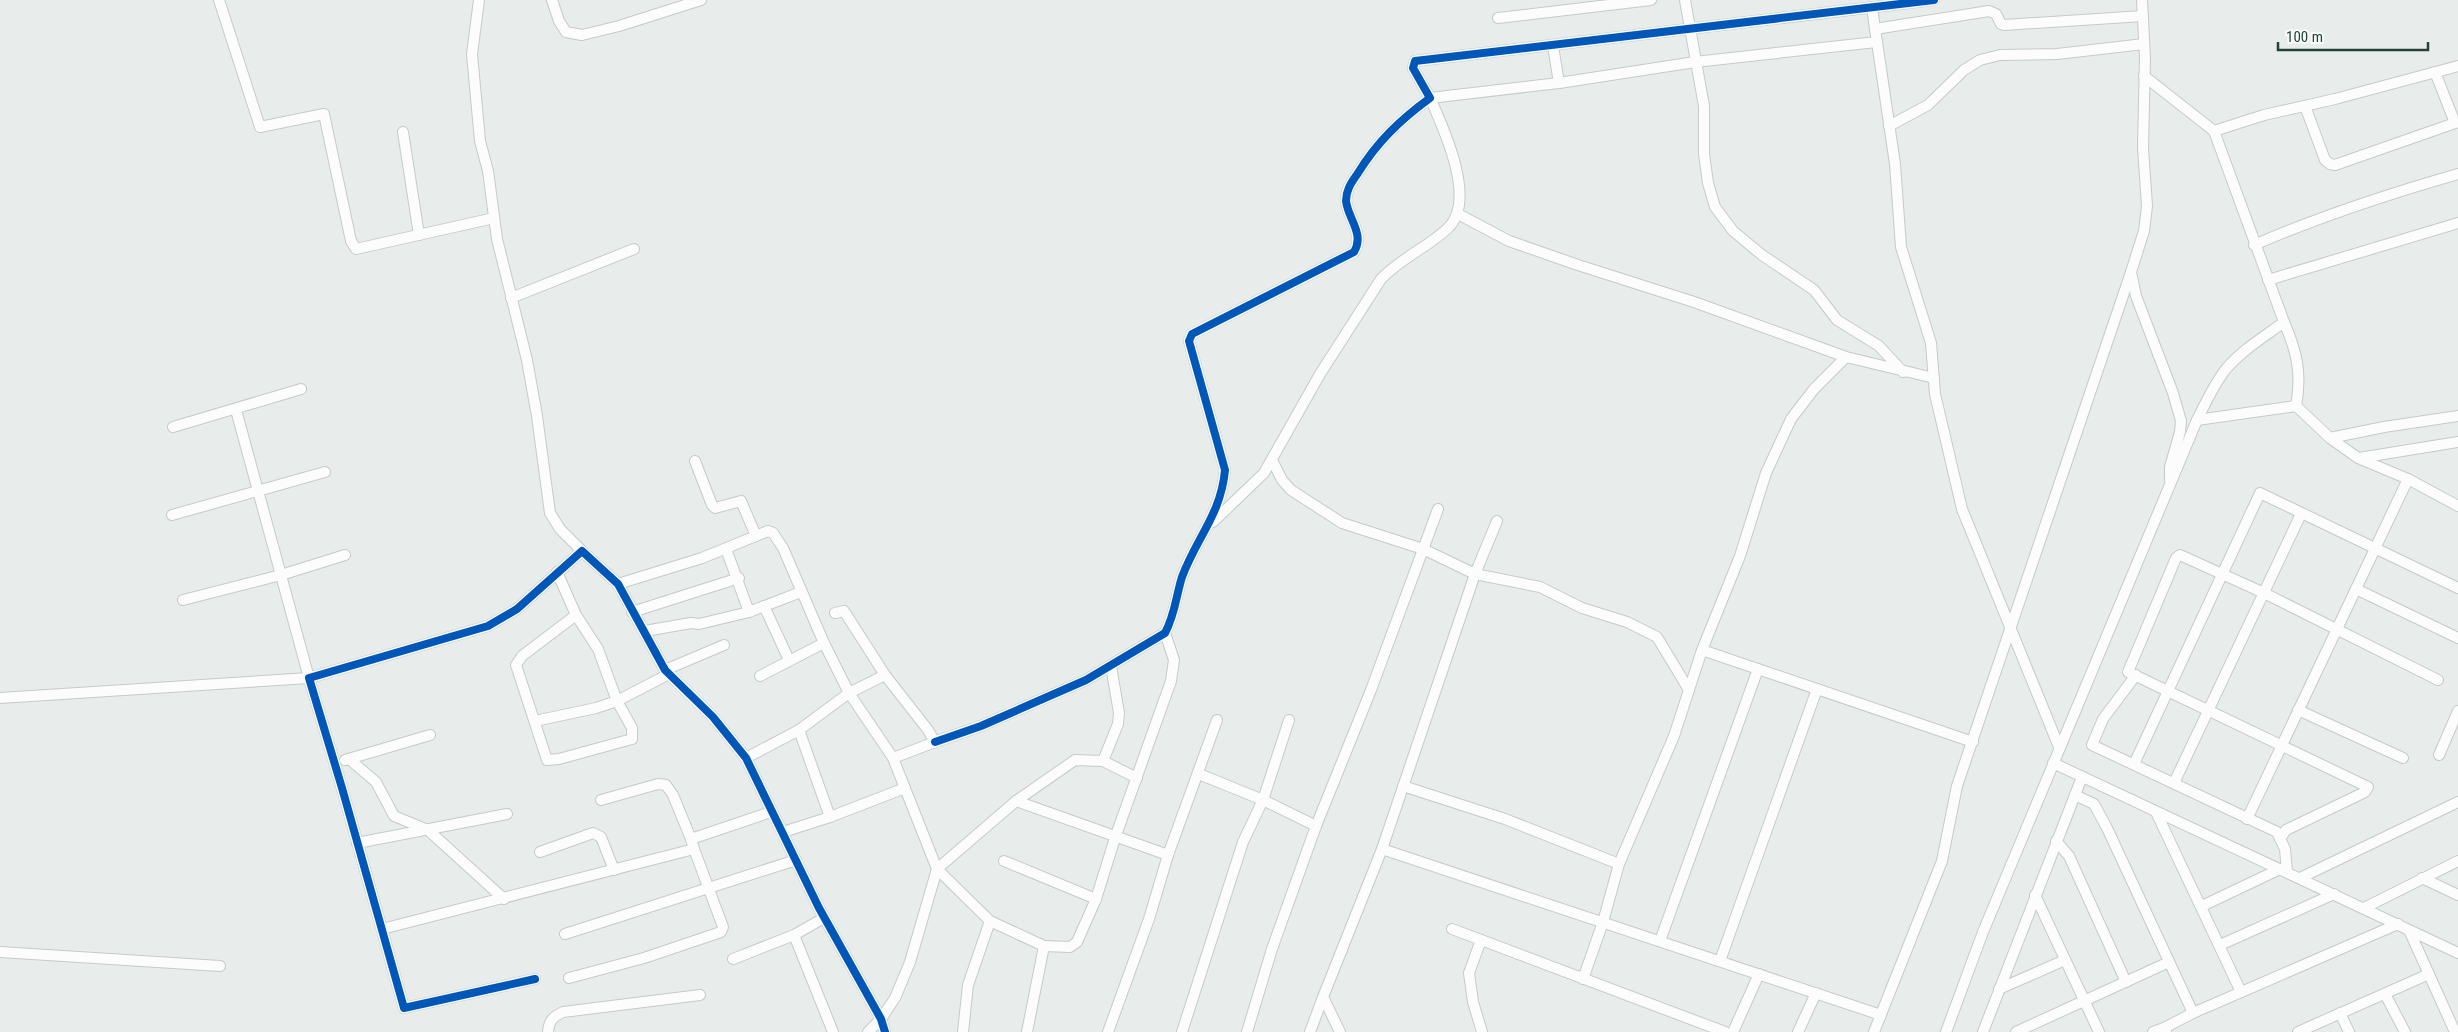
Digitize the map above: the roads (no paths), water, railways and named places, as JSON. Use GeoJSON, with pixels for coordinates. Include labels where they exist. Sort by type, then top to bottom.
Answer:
{"type":"FeatureCollection","features":[{"type":"Feature","properties":{"kind":"street"},"geometry":{"type":"LineString","coordinates":[[219,0],[260,127],[324,114],[351,241],[356,249],[494,218]]}},
{"type":"Feature","properties":{"kind":"street"},"geometry":{"type":"LineString","coordinates":[[552,0],[559,21],[566,32],[582,35],[619,26],[701,0]]}},
{"type":"Feature","properties":{"kind":"street"},"geometry":{"type":"LineString","coordinates":[[1498,18],[1651,0]]}},
{"type":"Feature","properties":{"kind":"street"},"geometry":{"type":"LineString","coordinates":[[1685,0],[1704,106],[1704,154],[1708,183],[1715,207],[1733,231],[1762,255],[1814,290],[1838,320],[1879,346],[1904,372]]}},
{"type":"Feature","properties":{"kind":"street"},"geometry":{"type":"LineString","coordinates":[[1205,530],[1264,473],[1320,374],[1381,279],[1390,269],[1449,227],[1458,214],[1461,201],[1448,144],[1430,98],[1413,68],[1415,61],[1934,0]]}},
{"type":"Feature","properties":{"kind":"street"},"geometry":{"type":"LineString","coordinates":[[1874,1032],[1942,862],[1957,786],[2012,630],[2089,392],[2132,272],[2144,231],[2147,206],[2143,148],[2144,44],[2142,0]]}},
{"type":"Feature","properties":{"kind":"street"},"geometry":{"type":"LineString","coordinates":[[481,1],[472,54],[480,141],[488,171],[497,239],[527,360],[537,416],[550,513],[564,533],[618,584],[667,672],[713,717],[746,758],[824,918],[881,1019],[885,1032]]}},
{"type":"Feature","properties":{"kind":"street"},"geometry":{"type":"LineString","coordinates":[[1872,8],[1895,164],[1901,247],[1931,343],[1935,394],[1962,509],[2059,747]]}},
{"type":"Feature","properties":{"kind":"street"},"geometry":{"type":"LineString","coordinates":[[1875,28],[1989,11],[1996,14],[2001,24],[2004,25],[2142,16]]}},
{"type":"Feature","properties":{"kind":"street"},"geometry":{"type":"LineString","coordinates":[[893,758],[990,722],[1086,680],[1165,633],[1171,622],[1181,582],[1195,547],[1216,511],[1224,487],[1225,470],[1189,341],[1192,334],[1354,252],[1359,237],[1346,203],[1348,189],[1377,144],[1411,112],[1430,98],[1559,83],[1695,62],[1876,42]]}},
{"type":"Feature","properties":{"kind":"street"},"geometry":{"type":"LineString","coordinates":[[1889,126],[1928,105],[1964,70],[1980,60],[2000,55],[2057,54],[2144,44]]}},
{"type":"Feature","properties":{"kind":"street"},"geometry":{"type":"LineString","coordinates":[[1553,46],[1559,83]]}},
{"type":"Feature","properties":{"kind":"street"},"geometry":{"type":"LineString","coordinates":[[2214,131],[2264,115],[2458,66]]}},
{"type":"Feature","properties":{"kind":"street"},"geometry":{"type":"LineString","coordinates":[[2305,106],[2326,160],[2334,165],[2456,123],[2435,72]]}},
{"type":"Feature","properties":{"kind":"street"},"geometry":{"type":"LineString","coordinates":[[2144,76],[2214,131],[2254,244],[2295,347],[2299,388],[2296,406]]}},
{"type":"Feature","properties":{"kind":"street"},"geometry":{"type":"LineString","coordinates":[[403,132],[419,235]]}},
{"type":"Feature","properties":{"kind":"street"},"geometry":{"type":"LineString","coordinates":[[2254,244],[2373,198],[2458,174]]}},
{"type":"Feature","properties":{"kind":"street"},"geometry":{"type":"LineString","coordinates":[[1458,214],[1510,241],[1694,302],[1846,357],[1934,378]]}},
{"type":"Feature","properties":{"kind":"street"},"geometry":{"type":"LineString","coordinates":[[2268,280],[2458,223]]}},
{"type":"Feature","properties":{"kind":"street"},"geometry":{"type":"LineString","coordinates":[[511,298],[634,249]]}},
{"type":"Feature","properties":{"kind":"street"},"geometry":{"type":"LineString","coordinates":[[2132,272],[2132,284],[2173,393],[2181,421],[2180,432],[2170,468],[2169,488]]}},
{"type":"Feature","properties":{"kind":"street"},"geometry":{"type":"LineString","coordinates":[[1946,1032],[1984,932],[2059,747],[2197,420],[2215,385],[2227,368],[2244,352],[2284,322]]}},
{"type":"Feature","properties":{"kind":"street"},"geometry":{"type":"LineString","coordinates":[[1583,979],[1603,922],[1618,864],[1674,736],[1702,650],[1740,556],[1766,473],[1791,419],[1814,389],[1846,357]]}},
{"type":"Feature","properties":{"kind":"street"},"geometry":{"type":"LineString","coordinates":[[173,427],[236,410],[301,389]]}},
{"type":"Feature","properties":{"kind":"street"},"geometry":{"type":"LineString","coordinates":[[2197,420],[2296,406]]}},
{"type":"Feature","properties":{"kind":"street"},"geometry":{"type":"LineString","coordinates":[[2296,406],[2330,438],[2358,458],[2408,479],[2458,506]]}},
{"type":"Feature","properties":{"kind":"street"},"geometry":{"type":"LineString","coordinates":[[236,410],[309,678],[404,1008],[535,978]]}},
{"type":"Feature","properties":{"kind":"street"},"geometry":{"type":"LineString","coordinates":[[2330,438],[2376,428],[2458,416]]}},
{"type":"Feature","properties":{"kind":"street"},"geometry":{"type":"LineString","coordinates":[[2358,458],[2458,442]]}},
{"type":"Feature","properties":{"kind":"street"},"geometry":{"type":"LineString","coordinates":[[1272,460],[1282,480],[1291,490],[1342,523],[1424,549],[1475,574],[1540,587],[1582,608],[1628,622],[1649,632],[1657,637],[1688,690]]}},
{"type":"Feature","properties":{"kind":"street"},"geometry":{"type":"LineString","coordinates":[[695,462],[712,505],[715,508],[741,502],[756,536]]}},
{"type":"Feature","properties":{"kind":"street"},"geometry":{"type":"LineString","coordinates":[[172,515],[325,472]]}},
{"type":"Feature","properties":{"kind":"street"},"geometry":{"type":"LineString","coordinates":[[2247,819],[2408,479]]}},
{"type":"Feature","properties":{"kind":"street"},"geometry":{"type":"LineString","coordinates":[[2134,764],[2167,689],[2260,493],[2458,588]]}},
{"type":"Feature","properties":{"kind":"street"},"geometry":{"type":"LineString","coordinates":[[2443,499],[2458,495]]}},
{"type":"Feature","properties":{"kind":"street"},"geometry":{"type":"LineString","coordinates":[[1246,1032],[1272,949],[1316,826],[1371,690],[1438,509]]}},
{"type":"Feature","properties":{"kind":"street"},"geometry":{"type":"LineString","coordinates":[[2174,783],[2207,709],[2301,514]]}},
{"type":"Feature","properties":{"kind":"street"},"geometry":{"type":"LineString","coordinates":[[1310,1032],[1382,849],[1475,574],[1497,521]]}},
{"type":"Feature","properties":{"kind":"street"},"geometry":{"type":"LineString","coordinates":[[618,584],[726,549],[768,531],[773,533],[783,548],[824,643],[849,693],[893,758],[937,869],[990,921],[1044,946],[1070,947],[1077,942],[1096,899],[1115,838],[1172,681],[1174,660],[1165,633]]}},
{"type":"Feature","properties":{"kind":"street"},"geometry":{"type":"LineString","coordinates":[[726,549],[739,578],[749,612]]}},
{"type":"Feature","properties":{"kind":"street"},"geometry":{"type":"LineString","coordinates":[[0,698],[309,678],[488,626],[505,618],[582,551]]}},
{"type":"Feature","properties":{"kind":"street"},"geometry":{"type":"LineString","coordinates":[[183,600],[281,576],[344,555]]}},
{"type":"Feature","properties":{"kind":"street"},"geometry":{"type":"LineString","coordinates":[[2280,839],[2286,830],[2365,792],[2368,788],[2366,785],[2281,747],[2167,689],[2128,672],[2176,558],[2180,555],[2264,593],[2438,680]]}},
{"type":"Feature","properties":{"kind":"street"},"geometry":{"type":"LineString","coordinates":[[557,572],[576,615],[598,649],[617,701],[632,728],[632,739],[559,759],[547,760],[516,665],[522,656],[576,615]]}},
{"type":"Feature","properties":{"kind":"street"},"geometry":{"type":"LineString","coordinates":[[632,612],[739,578]]}},
{"type":"Feature","properties":{"kind":"street"},"geometry":{"type":"LineString","coordinates":[[2356,589],[2458,638]]}},
{"type":"Feature","properties":{"kind":"street"},"geometry":{"type":"LineString","coordinates":[[645,632],[691,623],[699,624],[749,612],[801,592]]}},
{"type":"Feature","properties":{"kind":"street"},"geometry":{"type":"LineString","coordinates":[[764,606],[789,660]]}},
{"type":"Feature","properties":{"kind":"street"},"geometry":{"type":"LineString","coordinates":[[834,613],[844,611],[885,675],[928,730],[935,742]]}},
{"type":"Feature","properties":{"kind":"street"},"geometry":{"type":"LineString","coordinates":[[760,676],[824,643]]}},
{"type":"Feature","properties":{"kind":"street"},"geometry":{"type":"LineString","coordinates":[[535,721],[596,708],[617,701],[667,672],[724,645]]}},
{"type":"Feature","properties":{"kind":"street"},"geometry":{"type":"LineString","coordinates":[[1702,650],[1973,742]]}},
{"type":"Feature","properties":{"kind":"street"},"geometry":{"type":"LineString","coordinates":[[1103,761],[1118,724],[1119,713],[1112,666]]}},
{"type":"Feature","properties":{"kind":"street"},"geometry":{"type":"LineString","coordinates":[[1660,941],[1758,669]]}},
{"type":"Feature","properties":{"kind":"street"},"geometry":{"type":"LineString","coordinates":[[746,758],[799,730],[849,693],[885,675]]}},
{"type":"Feature","properties":{"kind":"street"},"geometry":{"type":"LineString","coordinates":[[2136,675],[2103,719],[2092,745],[2277,832],[2285,849],[2284,871]]}},
{"type":"Feature","properties":{"kind":"street"},"geometry":{"type":"LineString","coordinates":[[1720,961],[1816,689]]}},
{"type":"Feature","properties":{"kind":"street"},"geometry":{"type":"LineString","coordinates":[[2298,710],[2403,758]]}},
{"type":"Feature","properties":{"kind":"street"},"geometry":{"type":"LineString","coordinates":[[2439,755],[2458,712]]}},
{"type":"Feature","properties":{"kind":"street"},"geometry":{"type":"LineString","coordinates":[[1108,1032],[1149,919],[1168,855],[1199,774],[1217,720]]}},
{"type":"Feature","properties":{"kind":"street"},"geometry":{"type":"LineString","coordinates":[[1182,1032],[1243,842],[1263,800],[1290,720]]}},
{"type":"Feature","properties":{"kind":"street"},"geometry":{"type":"LineString","coordinates":[[799,730],[830,817]]}},
{"type":"Feature","properties":{"kind":"street"},"geometry":{"type":"LineString","coordinates":[[335,763],[430,735]]}},
{"type":"Feature","properties":{"kind":"street"},"geometry":{"type":"LineString","coordinates":[[349,759],[376,782],[394,816],[428,830],[504,898]]}},
{"type":"Feature","properties":{"kind":"street"},"geometry":{"type":"LineString","coordinates":[[868,1032],[881,1019],[895,998],[910,962],[937,869],[1016,801],[1075,760],[1103,761],[1137,778]]}},
{"type":"Feature","properties":{"kind":"street"},"geometry":{"type":"LineString","coordinates":[[2053,763],[2458,953]]}},
{"type":"Feature","properties":{"kind":"street"},"geometry":{"type":"LineString","coordinates":[[1199,774],[1263,800],[1316,826]]}},
{"type":"Feature","properties":{"kind":"street"},"geometry":{"type":"LineString","coordinates":[[1983,1032],[2082,777]]}},
{"type":"Feature","properties":{"kind":"street"},"geometry":{"type":"LineString","coordinates":[[569,978],[644,958],[717,934],[723,927],[673,795],[666,785],[658,784],[601,800]]}},
{"type":"Feature","properties":{"kind":"street"},"geometry":{"type":"LineString","coordinates":[[1403,786],[1505,819],[1618,864]]}},
{"type":"Feature","properties":{"kind":"street"},"geometry":{"type":"LineString","coordinates":[[783,832],[830,817],[905,788]]}},
{"type":"Feature","properties":{"kind":"street"},"geometry":{"type":"LineString","coordinates":[[2075,795],[2094,804],[2107,828],[2193,1013]]}},
{"type":"Feature","properties":{"kind":"street"},"geometry":{"type":"LineString","coordinates":[[1016,801],[1115,838],[1168,855]]}},
{"type":"Feature","properties":{"kind":"street"},"geometry":{"type":"LineString","coordinates":[[2300,878],[2458,802]]}},
{"type":"Feature","properties":{"kind":"street"},"geometry":{"type":"LineString","coordinates":[[382,929],[614,870],[692,844],[771,812]]}},
{"type":"Feature","properties":{"kind":"street"},"geometry":{"type":"LineString","coordinates":[[2156,812],[2202,906],[2240,992]]}},
{"type":"Feature","properties":{"kind":"street"},"geometry":{"type":"LineString","coordinates":[[357,843],[507,814]]}},
{"type":"Feature","properties":{"kind":"street"},"geometry":{"type":"LineString","coordinates":[[540,852],[597,833],[601,836],[614,870]]}},
{"type":"Feature","properties":{"kind":"street"},"geometry":{"type":"LineString","coordinates":[[2056,841],[2069,856],[2126,982]]}},
{"type":"Feature","properties":{"kind":"street"},"geometry":{"type":"LineString","coordinates":[[1382,849],[1880,1015]]}},
{"type":"Feature","properties":{"kind":"street"},"geometry":{"type":"LineString","coordinates":[[565,934],[709,890],[796,860]]}},
{"type":"Feature","properties":{"kind":"street"},"geometry":{"type":"LineString","coordinates":[[1004,861],[1096,899]]}},
{"type":"Feature","properties":{"kind":"street"},"geometry":{"type":"LineString","coordinates":[[2364,908],[2458,861]]}},
{"type":"Feature","properties":{"kind":"street"},"geometry":{"type":"LineString","coordinates":[[2202,906],[2284,871]]}},
{"type":"Feature","properties":{"kind":"street"},"geometry":{"type":"LineString","coordinates":[[2422,878],[2458,895]]}},
{"type":"Feature","properties":{"kind":"street"},"geometry":{"type":"LineString","coordinates":[[2220,946],[2334,894]]}},
{"type":"Feature","properties":{"kind":"street"},"geometry":{"type":"LineString","coordinates":[[2035,895],[2099,1032]]}},
{"type":"Feature","properties":{"kind":"street"},"geometry":{"type":"LineString","coordinates":[[733,959],[794,935],[824,918]]}},
{"type":"Feature","properties":{"kind":"street"},"geometry":{"type":"LineString","coordinates":[[963,1032],[968,985],[990,921]]}},
{"type":"Feature","properties":{"kind":"street"},"geometry":{"type":"LineString","coordinates":[[2153,1032],[2165,1030],[2193,1013],[2398,924]]}},
{"type":"Feature","properties":{"kind":"street"},"geometry":{"type":"LineString","coordinates":[[1452,929],[1725,1032]]}},
{"type":"Feature","properties":{"kind":"street"},"geometry":{"type":"LineString","coordinates":[[2409,930],[2455,1032]]}},
{"type":"Feature","properties":{"kind":"street"},"geometry":{"type":"LineString","coordinates":[[794,935],[833,1032]]}},
{"type":"Feature","properties":{"kind":"street"},"geometry":{"type":"LineString","coordinates":[[1481,940],[1469,972],[1473,1002],[1482,1032]]}},
{"type":"Feature","properties":{"kind":"street"},"geometry":{"type":"LineString","coordinates":[[1027,1032],[1044,946]]}},
{"type":"Feature","properties":{"kind":"street"},"geometry":{"type":"LineString","coordinates":[[0,952],[220,966]]}},
{"type":"Feature","properties":{"kind":"street"},"geometry":{"type":"LineString","coordinates":[[1999,989],[2065,960]]}},
{"type":"Feature","properties":{"kind":"street"},"geometry":{"type":"LineString","coordinates":[[2016,1032],[2169,962]]}},
{"type":"Feature","properties":{"kind":"street"},"geometry":{"type":"LineString","coordinates":[[1733,1032],[1760,974]]}},
{"type":"Feature","properties":{"kind":"street"},"geometry":{"type":"LineString","coordinates":[[2299,1032],[2429,974]]}},
{"type":"Feature","properties":{"kind":"street"},"geometry":{"type":"LineString","coordinates":[[1798,1032],[1816,993]]}},
{"type":"Feature","properties":{"kind":"street"},"geometry":{"type":"LineString","coordinates":[[2385,994],[2405,1032]]}},
{"type":"Feature","properties":{"kind":"street"},"geometry":{"type":"LineString","coordinates":[[548,1032],[549,1023],[553,1017],[563,1012],[700,995]]}},
{"type":"Feature","properties":{"kind":"street"},"geometry":{"type":"LineString","coordinates":[[1323,997],[1340,1032]]}},
{"type":"Feature","properties":{"kind":"street"},"geometry":{"type":"LineString","coordinates":[[2340,1013],[2349,1032]]}}]}
